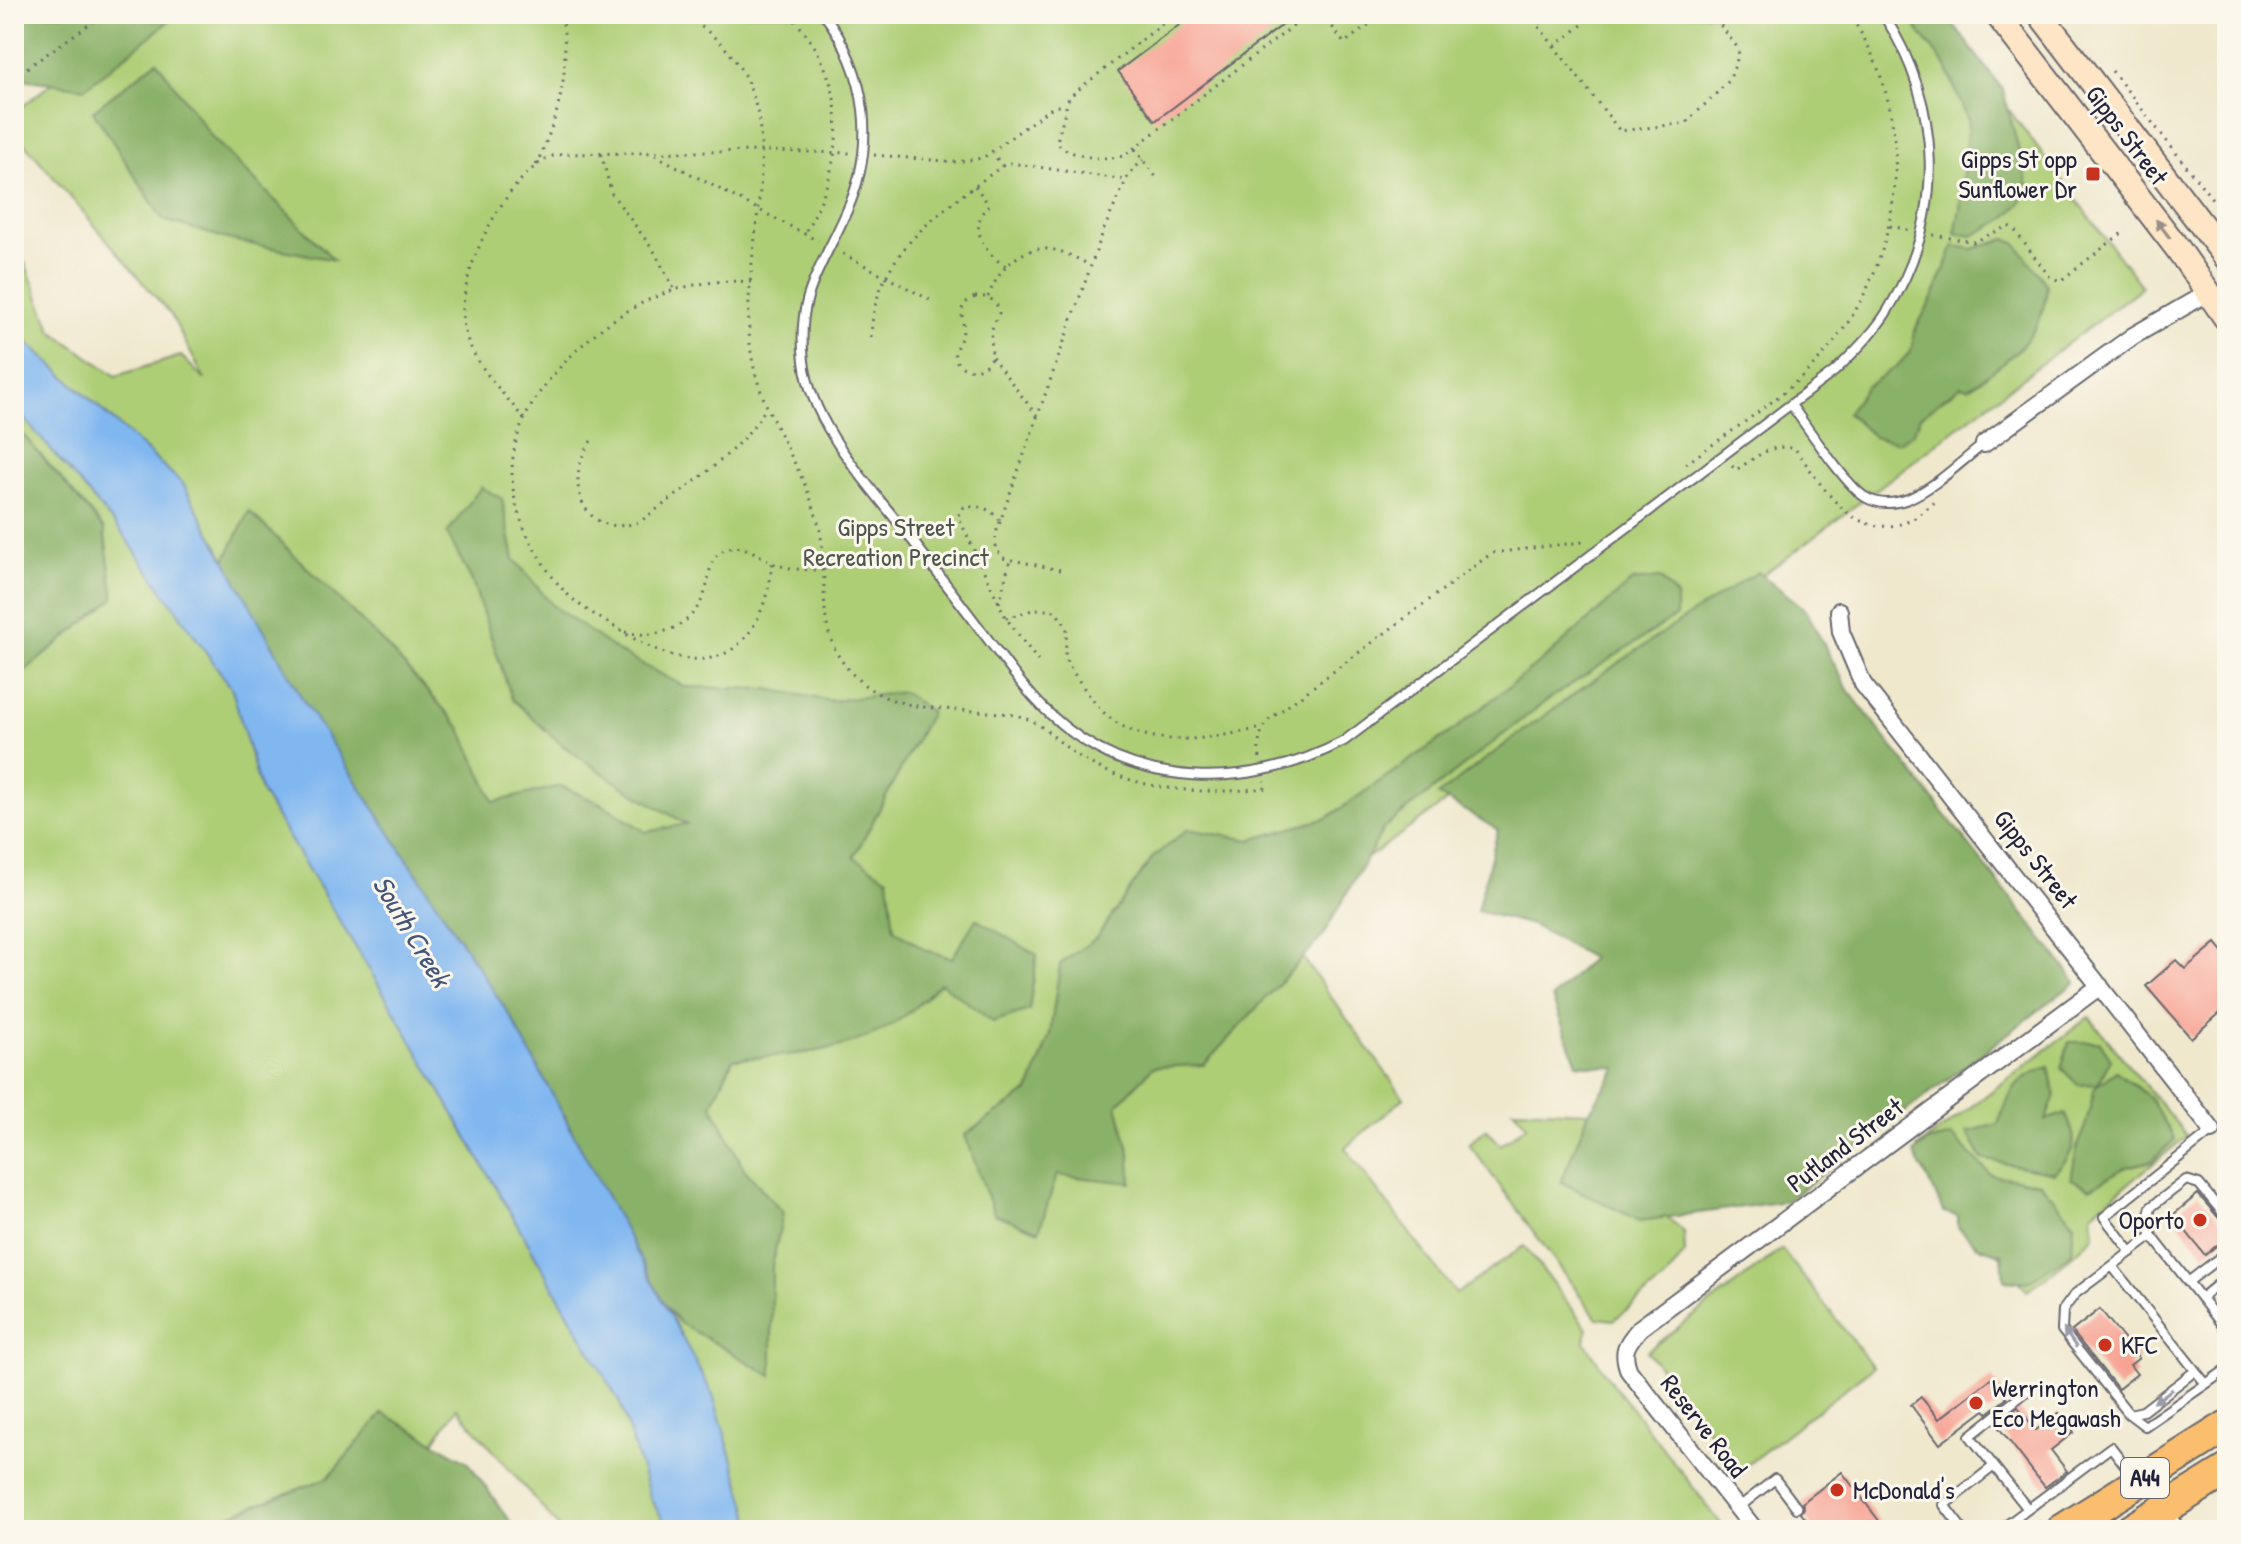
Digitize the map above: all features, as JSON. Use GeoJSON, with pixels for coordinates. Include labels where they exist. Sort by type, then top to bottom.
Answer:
{"type":"FeatureCollection","features":[{"type":"Feature","properties":{"kind":"highway","name":"A44"},"geometry":{"type":"LineString","coordinates":[[2062,1530],[2224,1427]]}},
{"type":"Feature","properties":{"kind":"highway","name":"A44"},"geometry":{"type":"LineString","coordinates":[[2130,1530],[2173,1519],[2227,1470]]}},
{"type":"Feature","properties":{"kind":"main road","name":"Gipps Street"},"geometry":{"type":"LineString","coordinates":[[1997,14],[2218,288],[2227,319]]}},
{"type":"Feature","properties":{"kind":"main road","name":"Gipps Street"},"geometry":{"type":"LineString","coordinates":[[2040,14],[2227,258]]}},
{"type":"Feature","properties":{"kind":"street"},"geometry":{"type":"LineString","coordinates":[[1984,444],[2133,336],[2218,288]]}},
{"type":"Feature","properties":{"kind":"street","name":"Gipps Street"},"geometry":{"type":"LineString","coordinates":[[1839,611],[1841,632],[1863,684],[2212,1130]]}},
{"type":"Feature","properties":{"kind":"street","name":"Putland Street"},"geometry":{"type":"LineString","coordinates":[[1626,1349],[1629,1340],[1640,1328],[2100,986]]}},
{"type":"Feature","properties":{"kind":"street","name":"Reserve Road"},"geometry":{"type":"LineString","coordinates":[[1626,1349],[1624,1357],[1629,1371],[1755,1530]]}},
{"type":"Feature","properties":{"kind":"lane"},"geometry":{"type":"LineString","coordinates":[[824,14],[838,34],[857,76],[865,121],[865,155],[857,189],[808,291],[804,312],[803,360],[807,384],[816,407],[830,433],[1035,700],[1093,747],[1143,767],[1208,776],[1263,772],[1321,753],[1366,726],[1835,371],[1887,312],[1922,233],[1929,196],[1929,135],[1924,105],[1902,43],[1883,14]]}},
{"type":"Feature","properties":{"kind":"lane"},"geometry":{"type":"LineString","coordinates":[[1791,405],[1852,485],[1865,497],[1884,504],[1906,499],[1928,487],[1984,444]]}},
{"type":"Feature","properties":{"kind":"lane"},"geometry":{"type":"LineString","coordinates":[[2131,1252],[2104,1217],[2212,1130]]}},
{"type":"Feature","properties":{"kind":"lane"},"geometry":{"type":"LineString","coordinates":[[2227,1218],[2199,1184],[2186,1180],[2151,1207],[2147,1223],[2152,1236],[2227,1331]]}},
{"type":"Feature","properties":{"kind":"lane"},"geometry":{"type":"LineString","coordinates":[[2152,1236],[2075,1294],[2063,1310],[2062,1330],[2129,1414],[2145,1426],[2227,1370]]}},
{"type":"Feature","properties":{"kind":"lane"},"geometry":{"type":"LineString","coordinates":[[2188,1282],[2227,1252]]}},
{"type":"Feature","properties":{"kind":"lane"},"geometry":{"type":"LineString","coordinates":[[2112,1266],[2206,1384]]}},
{"type":"Feature","properties":{"kind":"lane"},"geometry":{"type":"LineString","coordinates":[[2201,1298],[2227,1277]]}},
{"type":"Feature","properties":{"kind":"lane"},"geometry":{"type":"LineString","coordinates":[[2129,1414],[2143,1411],[2195,1371]]}},
{"type":"Feature","properties":{"kind":"lane"},"geometry":{"type":"LineString","coordinates":[[2026,1392],[1970,1436],[2028,1509]]}},
{"type":"Feature","properties":{"kind":"lane"},"geometry":{"type":"LineString","coordinates":[[2000,1530],[2111,1447],[2138,1482]]}},
{"type":"Feature","properties":{"kind":"lane"},"geometry":{"type":"LineString","coordinates":[[1963,1530],[1944,1505],[1994,1466]]}},
{"type":"Feature","properties":{"kind":"lane"},"geometry":{"type":"LineString","coordinates":[[1738,1508],[1775,1479],[1797,1508]]}},
{"type":"Feature","properties":{"kind":"path"},"geometry":{"type":"LineString","coordinates":[[14,77],[104,14]]}},
{"type":"Feature","properties":{"kind":"path"},"geometry":{"type":"LineString","coordinates":[[536,167],[554,122],[564,85],[567,52],[562,14]]}},
{"type":"Feature","properties":{"kind":"path"},"geometry":{"type":"LineString","coordinates":[[681,14],[713,37],[739,68],[755,104],[763,151],[749,337],[755,374],[766,408],[795,460],[814,503],[822,542],[825,621],[834,649],[862,683],[889,699],[908,705],[1020,717],[1039,726],[1089,763],[1131,780],[1160,787],[1206,792],[1265,788],[1258,747],[1263,728],[1270,719],[1492,553],[1582,542],[1591,537]]}},
{"type":"Feature","properties":{"kind":"path"},"geometry":{"type":"LineString","coordinates":[[790,14],[824,66],[835,109],[835,153],[823,200],[804,234]]}},
{"type":"Feature","properties":{"kind":"path"},"geometry":{"type":"LineString","coordinates":[[1175,14],[1077,89],[1065,107],[1057,141],[1060,148],[1067,153],[1118,159],[1309,14]]}},
{"type":"Feature","properties":{"kind":"path"},"geometry":{"type":"LineString","coordinates":[[1323,14],[1344,43],[1384,14]]}},
{"type":"Feature","properties":{"kind":"path"},"geometry":{"type":"LineString","coordinates":[[1529,14],[1620,131],[1686,123],[1729,81],[1739,54],[1712,14]]}},
{"type":"Feature","properties":{"kind":"path"},"geometry":{"type":"LineString","coordinates":[[1540,14],[1541,30]]}},
{"type":"Feature","properties":{"kind":"path"},"geometry":{"type":"LineString","coordinates":[[1554,46],[1596,14]]}},
{"type":"Feature","properties":{"kind":"path"},"geometry":{"type":"LineString","coordinates":[[1678,471],[1792,384],[1827,349],[1859,306],[1880,258],[1890,226],[1896,190],[1891,113],[1877,65],[1849,14]]}},
{"type":"Feature","properties":{"kind":"path","name":"Gipps Street"},"geometry":{"type":"LineString","coordinates":[[2106,62],[2227,218]]}},
{"type":"Feature","properties":{"kind":"path"},"geometry":{"type":"LineString","coordinates":[[524,419],[475,356],[464,328],[463,299],[471,267],[487,229],[508,196],[545,159],[601,154],[763,151],[956,162],[983,158],[993,153],[1048,110],[1056,106],[1065,107]]}},
{"type":"Feature","properties":{"kind":"path"},"geometry":{"type":"LineString","coordinates":[[1134,148],[1159,181]]}},
{"type":"Feature","properties":{"kind":"path"},"geometry":{"type":"LineString","coordinates":[[652,153],[934,302]]}},
{"type":"Feature","properties":{"kind":"path"},"geometry":{"type":"LineString","coordinates":[[993,153],[1002,166]]}},
{"type":"Feature","properties":{"kind":"path"},"geometry":{"type":"LineString","coordinates":[[601,154],[612,194],[654,251],[674,289]]}},
{"type":"Feature","properties":{"kind":"path"},"geometry":{"type":"LineString","coordinates":[[1060,570],[998,555],[996,533],[1090,265],[1126,180],[1143,160]]}},
{"type":"Feature","properties":{"kind":"path"},"geometry":{"type":"LineString","coordinates":[[871,337],[876,299],[912,236],[1002,166],[1010,163],[1126,180]]}},
{"type":"Feature","properties":{"kind":"path"},"geometry":{"type":"LineString","coordinates":[[975,186],[989,205],[981,214],[979,233],[982,242],[992,257],[1006,266]]}},
{"type":"Feature","properties":{"kind":"path"},"geometry":{"type":"LineString","coordinates":[[1890,226],[1974,242],[2008,226],[2013,228],[2049,276],[2060,281],[2126,230]]}},
{"type":"Feature","properties":{"kind":"path"},"geometry":{"type":"LineString","coordinates":[[988,297],[1006,266],[1021,255],[1047,248],[1090,265]]}},
{"type":"Feature","properties":{"kind":"path"},"geometry":{"type":"LineString","coordinates":[[751,282],[712,281],[674,289],[644,301],[596,332],[561,367],[524,419],[513,446],[510,475],[514,501],[526,534],[563,590],[621,631],[654,648],[700,660],[721,656],[743,640],[757,619],[768,590],[772,563]]}},
{"type":"Feature","properties":{"kind":"path"},"geometry":{"type":"LineString","coordinates":[[992,357],[981,369],[974,370],[960,366],[954,355],[963,332],[961,319],[964,305],[975,297],[988,297],[999,309],[998,320],[991,331],[992,357],[1037,416]]}},
{"type":"Feature","properties":{"kind":"path"},"geometry":{"type":"LineString","coordinates":[[591,441],[578,475],[581,501],[600,522],[612,527],[627,527],[641,521],[723,459],[747,436],[766,408]]}},
{"type":"Feature","properties":{"kind":"path"},"geometry":{"type":"LineString","coordinates":[[1724,455],[1736,470],[1778,446],[1796,450],[1847,514],[1869,524],[1881,526],[1908,521],[1935,502]]}},
{"type":"Feature","properties":{"kind":"path"},"geometry":{"type":"LineString","coordinates":[[1000,520],[991,510],[981,506],[964,507],[958,516],[1006,618],[1038,661]]}},
{"type":"Feature","properties":{"kind":"path"},"geometry":{"type":"LineString","coordinates":[[621,631],[650,635],[674,629],[690,616],[702,598],[710,564],[721,551],[745,548],[786,568],[823,570]]}},
{"type":"Feature","properties":{"kind":"path"},"geometry":{"type":"LineString","coordinates":[[999,603],[1010,560]]}},
{"type":"Feature","properties":{"kind":"path"},"geometry":{"type":"LineString","coordinates":[[1006,618],[1036,609],[1055,611],[1067,627],[1067,663],[1108,716],[1133,730],[1168,739],[1189,740],[1263,728]]}},
{"type":"Feature","properties":{"kind":"green space"},"geometry":{"type":"Polygon","coordinates":[[[14,14],[178,14],[85,88],[14,78],[14,14]]]}},
{"type":"Feature","properties":{"kind":"green space","name":"Gipps Street Recreation Precinct"},"geometry":{"type":"Polygon","coordinates":[[[139,14],[1937,14],[2142,287],[1789,556],[1242,948],[965,1135],[980,1171],[1057,1175],[1130,1154],[1116,1105],[1153,1067],[1204,1064],[1303,958],[1404,1098],[1345,1148],[1456,1294],[1524,1246],[1587,1328],[1585,1342],[1607,1376],[1726,1530],[561,1530],[457,1408],[434,1442],[383,1413],[328,1478],[198,1527],[197,1530],[14,1530],[14,252],[25,263],[52,331],[116,376],[181,356],[205,380],[171,315],[14,131],[14,113],[139,14]]]}},
{"type":"Feature","properties":{"kind":"green space"},"geometry":{"type":"Polygon","coordinates":[[[1906,14],[1945,14],[2003,90],[2028,185],[2021,203],[2003,220],[1972,236],[1955,233],[1968,120],[1946,67],[1906,14]]]}},
{"type":"Feature","properties":{"kind":"green space"},"geometry":{"type":"Polygon","coordinates":[[[157,61],[212,137],[334,260],[231,240],[163,220],[93,111],[157,61]]]}},
{"type":"Feature","properties":{"kind":"green space"},"geometry":{"type":"Polygon","coordinates":[[[2005,239],[2016,243],[2047,285],[2039,320],[2031,334],[2010,357],[1969,388],[1960,386],[1920,417],[1914,432],[1900,442],[1874,437],[1847,413],[1866,387],[1897,366],[1911,351],[1915,330],[1933,297],[1954,246],[1973,249],[2005,239]]]}},
{"type":"Feature","properties":{"kind":"green space"},"geometry":{"type":"Polygon","coordinates":[[[14,424],[104,529],[114,598],[16,678],[14,424]]]}},
{"type":"Feature","properties":{"kind":"green space"},"geometry":{"type":"Polygon","coordinates":[[[481,487],[502,499],[514,559],[553,606],[619,652],[685,687],[767,689],[832,701],[903,692],[931,712],[854,857],[888,878],[894,929],[925,950],[952,958],[976,919],[1037,955],[1029,1010],[993,1022],[941,983],[899,1020],[860,1040],[819,1051],[733,1059],[712,1105],[744,1169],[783,1213],[772,1266],[772,1376],[680,1323],[631,1266],[564,1114],[456,974],[224,562],[249,511],[382,641],[460,727],[494,802],[561,786],[602,804],[646,832],[686,824],[620,785],[562,745],[512,699],[472,581],[447,533],[481,487]]]}},
{"type":"Feature","properties":{"kind":"green space"},"geometry":{"type":"Polygon","coordinates":[[[1758,572],[1805,609],[1848,690],[2076,982],[1787,1201],[1640,1221],[1561,1182],[1589,1112],[1617,1068],[1577,1064],[1552,998],[1592,958],[1532,925],[1477,911],[1498,830],[1438,795],[1595,679],[1758,572]]]}},
{"type":"Feature","properties":{"kind":"green space"},"geometry":{"type":"Polygon","coordinates":[[[1660,578],[1676,596],[1676,616],[1546,701],[1384,828],[1322,937],[1204,1065],[1153,1067],[1117,1105],[1130,1154],[1131,1183],[1057,1175],[1039,1231],[994,1214],[965,1135],[1029,1091],[1050,1034],[1060,964],[1096,938],[1153,857],[1188,829],[1250,840],[1327,818],[1459,726],[1550,654],[1632,581],[1660,578]]]}},
{"type":"Feature","properties":{"kind":"green space"},"geometry":{"type":"Polygon","coordinates":[[[2089,1017],[2187,1136],[2092,1213],[2094,1236],[2027,1291],[1917,1148],[2089,1017]]]}},
{"type":"Feature","properties":{"kind":"green space"},"geometry":{"type":"Polygon","coordinates":[[[2069,1042],[2100,1042],[2111,1059],[2098,1084],[2078,1085],[2061,1068],[2069,1042]]]}},
{"type":"Feature","properties":{"kind":"green space"},"geometry":{"type":"Polygon","coordinates":[[[2049,1067],[2055,1095],[2046,1120],[2065,1113],[2074,1139],[2067,1159],[2054,1173],[1982,1159],[1967,1132],[1998,1124],[2020,1081],[2049,1067]]]}},
{"type":"Feature","properties":{"kind":"green space"},"geometry":{"type":"Polygon","coordinates":[[[2116,1071],[2149,1097],[2175,1139],[2152,1161],[2126,1167],[2090,1188],[2071,1179],[2077,1146],[2095,1087],[2116,1071]]]}},
{"type":"Feature","properties":{"kind":"green space"},"geometry":{"type":"Polygon","coordinates":[[[1513,1109],[1589,1112],[1562,1182],[1640,1221],[1667,1217],[1684,1232],[1685,1253],[1665,1279],[1614,1320],[1597,1318],[1469,1144],[1486,1129],[1501,1145],[1527,1125],[1513,1109]]]}},
{"type":"Feature","properties":{"kind":"green space"},"geometry":{"type":"Polygon","coordinates":[[[1952,1136],[1991,1175],[2040,1183],[2074,1222],[2072,1253],[2028,1282],[2004,1280],[2002,1254],[1978,1247],[1958,1227],[1958,1216],[1943,1212],[1914,1153],[1927,1142],[1952,1136]]]}},
{"type":"Feature","properties":{"kind":"green space"},"geometry":{"type":"Polygon","coordinates":[[[1782,1249],[1873,1367],[1739,1471],[1647,1351],[1782,1249]]]}},
{"type":"Feature","properties":{"kind":"green space"},"geometry":{"type":"Polygon","coordinates":[[[383,1413],[468,1462],[516,1530],[197,1530],[198,1527],[328,1478],[383,1413]]]}},
{"type":"Feature","properties":{"kind":"water","name":"South Creek"},"geometry":{"type":"Polygon","coordinates":[[[14,330],[183,484],[303,700],[512,1019],[713,1395],[754,1530],[670,1530],[651,1500],[620,1403],[392,1007],[261,792],[232,689],[123,534],[14,407],[14,330]]]}},
{"type":"Feature","properties":{"kind":"building"},"geometry":{"type":"Polygon","coordinates":[[[1194,14],[1297,14],[1155,121],[1118,71],[1194,14]]]}},
{"type":"Feature","properties":{"kind":"building"},"geometry":{"type":"Polygon","coordinates":[[[2216,943],[2227,956],[2227,1007],[2191,1038],[2146,986],[2176,960],[2185,969],[2216,943]]]}},
{"type":"Feature","properties":{"kind":"building","name":"Oporto"},"geometry":{"type":"Polygon","coordinates":[[[2198,1194],[2227,1225],[2227,1237],[2205,1255],[2173,1215],[2198,1194]]]}},
{"type":"Feature","properties":{"kind":"building","name":"KFC"},"geometry":{"type":"Polygon","coordinates":[[[2100,1309],[2139,1358],[2130,1365],[2137,1374],[2118,1389],[2072,1331],[2100,1309]]]}},
{"type":"Feature","properties":{"kind":"building","name":"Werrington Eco Megawash"},"geometry":{"type":"Polygon","coordinates":[[[1992,1378],[2007,1398],[1988,1413],[1985,1410],[1940,1444],[1911,1405],[1921,1397],[1939,1419],[1992,1378]]]}},
{"type":"Feature","properties":{"kind":"building"},"geometry":{"type":"Polygon","coordinates":[[[2018,1407],[2036,1430],[2059,1413],[2074,1432],[2051,1450],[2067,1471],[2045,1487],[1996,1424],[2018,1407]]]}},
{"type":"Feature","properties":{"kind":"building","name":"McDonald's"},"geometry":{"type":"Polygon","coordinates":[[[1842,1472],[1886,1530],[1814,1530],[1801,1513],[1804,1508],[1802,1503],[1842,1472]]]}},
{"type":"Feature","properties":{"kind":"place","name":"Gipps St opp Sunflower Dr"},"geometry":{"type":"Point","coordinates":[2093,174]}},
{"type":"Feature","properties":{"kind":"place","name":"Oporto"},"geometry":{"type":"Point","coordinates":[2200,1220]}},
{"type":"Feature","properties":{"kind":"place","name":"KFC"},"geometry":{"type":"Point","coordinates":[2105,1345]}},
{"type":"Feature","properties":{"kind":"place","name":"Werrington Eco Megawash"},"geometry":{"type":"Point","coordinates":[1976,1403]}},
{"type":"Feature","properties":{"kind":"place","name":"McDonald's"},"geometry":{"type":"Point","coordinates":[1837,1490]}}]}
